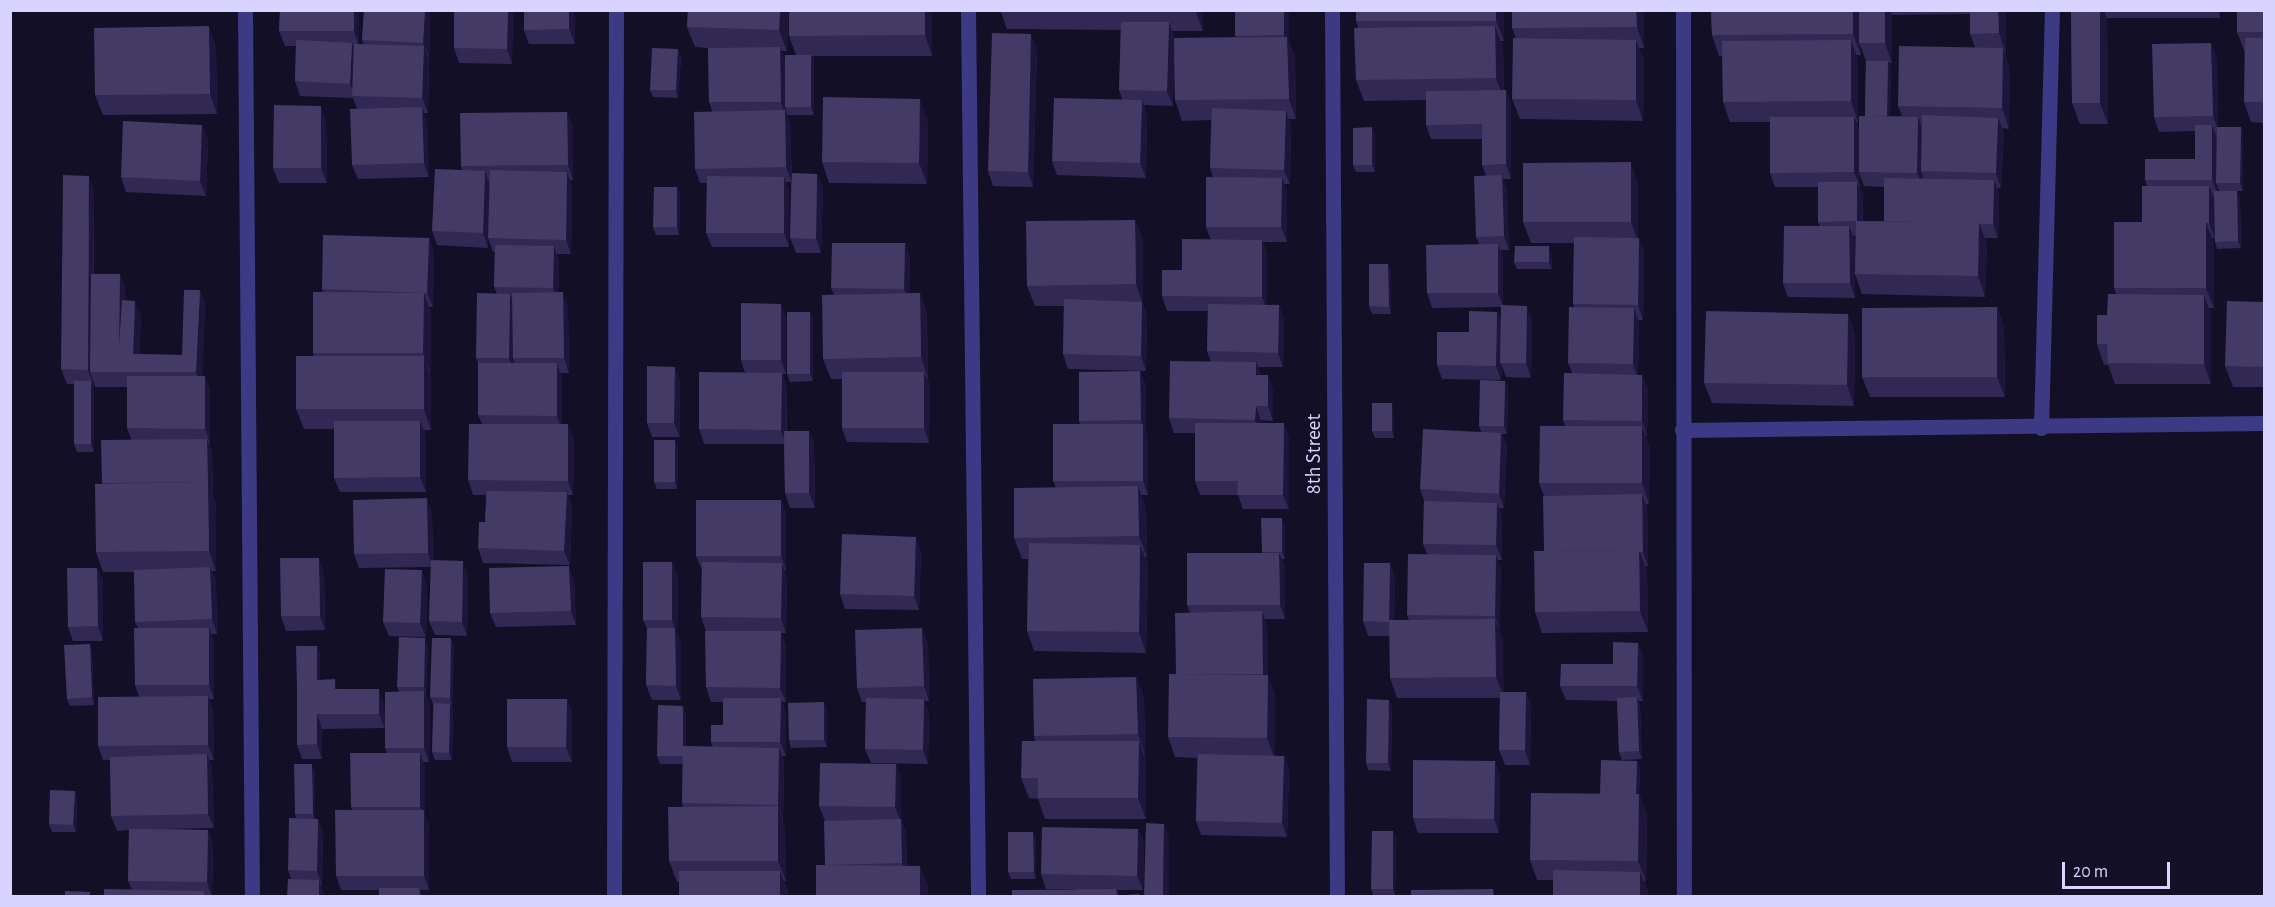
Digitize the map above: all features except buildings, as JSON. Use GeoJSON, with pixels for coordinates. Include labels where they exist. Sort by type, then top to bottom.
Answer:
{"type":"FeatureCollection","features":[{"type":"Feature","properties":{"kind":"street"},"geometry":{"type":"LineString","coordinates":[[245,10],[252,897]]}},
{"type":"Feature","properties":{"kind":"street"},"geometry":{"type":"LineString","coordinates":[[614,897],[616,10]]}},
{"type":"Feature","properties":{"kind":"street"},"geometry":{"type":"LineString","coordinates":[[968,10],[978,897]]}},
{"type":"Feature","properties":{"kind":"street","name":"8th Street"},"geometry":{"type":"LineString","coordinates":[[1332,10],[1337,897]]}},
{"type":"Feature","properties":{"kind":"street"},"geometry":{"type":"LineString","coordinates":[[1683,10],[1684,897]]}},
{"type":"Feature","properties":{"kind":"street"},"geometry":{"type":"LineString","coordinates":[[2041,428],[2052,10]]}},
{"type":"Feature","properties":{"kind":"street"},"geometry":{"type":"LineString","coordinates":[[1682,430],[2041,428],[2265,423]]}}]}
